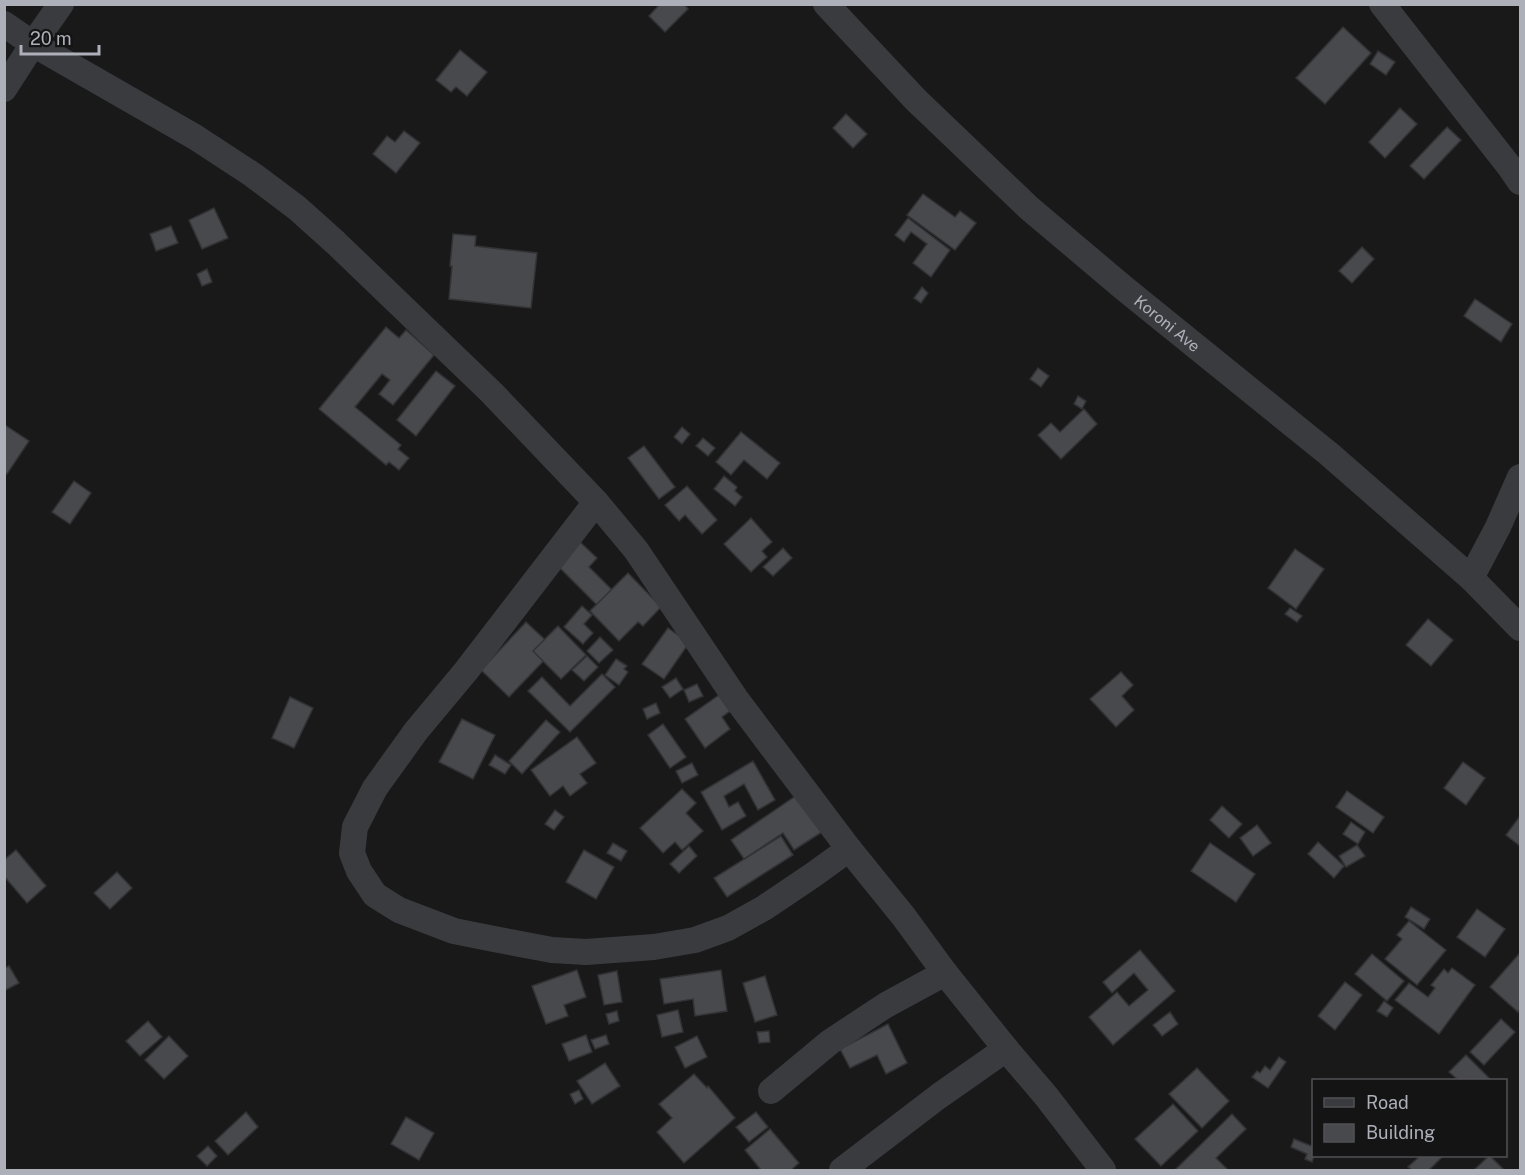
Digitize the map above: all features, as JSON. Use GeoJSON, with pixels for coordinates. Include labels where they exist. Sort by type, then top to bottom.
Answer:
{"type":"FeatureCollection","features":[{"type":"Feature","properties":{"kind":"street"},"geometry":{"type":"LineString","coordinates":[[4,89],[61,4]]}},
{"type":"Feature","properties":{"kind":"street","name":"Koroni Ave"},"geometry":{"type":"LineString","coordinates":[[826,4],[916,100],[1029,208],[1329,454],[1471,578],[1521,628]]}},
{"type":"Feature","properties":{"kind":"street"},"geometry":{"type":"LineString","coordinates":[[1382,4],[1521,182]]}},
{"type":"Feature","properties":{"kind":"street"},"geometry":{"type":"LineString","coordinates":[[4,24],[33,44],[195,137],[253,175],[297,208],[492,393],[596,501],[636,550],[736,699],[849,849],[1103,1170]]}},
{"type":"Feature","properties":{"kind":"street"},"geometry":{"type":"LineString","coordinates":[[1471,578],[1521,477]]}},
{"type":"Feature","properties":{"kind":"street"},"geometry":{"type":"LineString","coordinates":[[596,501],[416,731],[375,788],[355,827],[352,853],[358,871],[375,894],[399,910],[454,931],[552,950],[586,952],[654,947],[695,940],[728,928],[764,908],[849,849]]}},
{"type":"Feature","properties":{"kind":"street"},"geometry":{"type":"LineString","coordinates":[[771,1091],[830,1042],[886,1005],[945,973]]}},
{"type":"Feature","properties":{"kind":"street"},"geometry":{"type":"LineString","coordinates":[[842,1170],[1005,1049]]}},
{"type":"Feature","properties":{"kind":"building"},"geometry":{"type":"Polygon","coordinates":[[[660,4],[684,4],[688,9],[665,32],[649,16],[660,4]]]}},
{"type":"Feature","properties":{"kind":"building"},"geometry":{"type":"Polygon","coordinates":[[[1343,27],[1371,53],[1325,104],[1296,78],[1343,27]]]}},
{"type":"Feature","properties":{"kind":"building"},"geometry":{"type":"Polygon","coordinates":[[[460,50],[487,72],[467,96],[456,87],[451,92],[436,80],[460,50]]]}},
{"type":"Feature","properties":{"kind":"building"},"geometry":{"type":"Polygon","coordinates":[[[1378,51],[1395,62],[1386,75],[1370,64],[1378,51]]]}},
{"type":"Feature","properties":{"kind":"building"},"geometry":{"type":"Polygon","coordinates":[[[1400,108],[1417,124],[1385,158],[1369,142],[1400,108]]]}},
{"type":"Feature","properties":{"kind":"building"},"geometry":{"type":"Polygon","coordinates":[[[846,114],[867,134],[853,148],[833,128],[846,114]]]}},
{"type":"Feature","properties":{"kind":"building"},"geometry":{"type":"Polygon","coordinates":[[[1447,127],[1461,140],[1424,179],[1410,166],[1447,127]]]}},
{"type":"Feature","properties":{"kind":"building"},"geometry":{"type":"Polygon","coordinates":[[[404,131],[420,143],[396,173],[373,154],[387,136],[395,142],[404,131]]]}},
{"type":"Feature","properties":{"kind":"building"},"geometry":{"type":"Polygon","coordinates":[[[923,194],[955,217],[960,211],[976,223],[955,250],[907,215],[923,194]]]}},
{"type":"Feature","properties":{"kind":"building"},"geometry":{"type":"Polygon","coordinates":[[[214,208],[228,238],[202,249],[189,220],[214,208]]]}},
{"type":"Feature","properties":{"kind":"building"},"geometry":{"type":"Polygon","coordinates":[[[908,218],[950,250],[931,277],[913,263],[927,244],[911,232],[904,242],[895,235],[908,218]]]}},
{"type":"Feature","properties":{"kind":"building"},"geometry":{"type":"Polygon","coordinates":[[[171,226],[178,243],[156,251],[150,234],[171,226]]]}},
{"type":"Feature","properties":{"kind":"building"},"geometry":{"type":"Polygon","coordinates":[[[453,234],[476,236],[475,246],[537,253],[531,308],[449,299],[453,234]]]}},
{"type":"Feature","properties":{"kind":"building"},"geometry":{"type":"Polygon","coordinates":[[[1362,247],[1374,259],[1352,283],[1339,271],[1362,247]]]}},
{"type":"Feature","properties":{"kind":"building"},"geometry":{"type":"Polygon","coordinates":[[[207,269],[212,282],[202,286],[197,274],[207,269]]]}},
{"type":"Feature","properties":{"kind":"building"},"geometry":{"type":"Polygon","coordinates":[[[922,287],[928,293],[921,303],[914,298],[922,287]]]}},
{"type":"Feature","properties":{"kind":"building"},"geometry":{"type":"Polygon","coordinates":[[[1475,299],[1512,324],[1501,342],[1464,316],[1475,299]]]}},
{"type":"Feature","properties":{"kind":"building"},"geometry":{"type":"Polygon","coordinates":[[[386,327],[399,338],[406,330],[434,355],[393,405],[379,394],[390,380],[382,374],[355,407],[401,445],[398,449],[409,458],[399,470],[389,462],[386,465],[319,409],[386,327]]]}},
{"type":"Feature","properties":{"kind":"building"},"geometry":{"type":"Polygon","coordinates":[[[1038,368],[1049,376],[1041,387],[1030,379],[1038,368]]]}},
{"type":"Feature","properties":{"kind":"building"},"geometry":{"type":"Polygon","coordinates":[[[436,371],[455,386],[416,436],[397,420],[436,371]]]}},
{"type":"Feature","properties":{"kind":"building"},"geometry":{"type":"Polygon","coordinates":[[[1078,396],[1086,401],[1082,409],[1074,404],[1078,396]]]}},
{"type":"Feature","properties":{"kind":"building"},"geometry":{"type":"Polygon","coordinates":[[[1084,409],[1097,424],[1061,459],[1038,435],[1051,423],[1060,432],[1084,409]]]}},
{"type":"Feature","properties":{"kind":"building"},"geometry":{"type":"Polygon","coordinates":[[[5,425],[29,441],[7,474],[4,472],[5,425]]]}},
{"type":"Feature","properties":{"kind":"building"},"geometry":{"type":"Polygon","coordinates":[[[682,427],[690,434],[682,444],[674,437],[682,427]]]}},
{"type":"Feature","properties":{"kind":"building"},"geometry":{"type":"Polygon","coordinates":[[[741,432],[780,463],[767,479],[744,460],[731,475],[716,462],[741,432]]]}},
{"type":"Feature","properties":{"kind":"building"},"geometry":{"type":"Polygon","coordinates":[[[703,438],[715,448],[708,456],[696,446],[703,438]]]}},
{"type":"Feature","properties":{"kind":"building"},"geometry":{"type":"Polygon","coordinates":[[[644,446],[675,487],[659,499],[628,458],[644,446]]]}},
{"type":"Feature","properties":{"kind":"building"},"geometry":{"type":"Polygon","coordinates":[[[724,476],[737,487],[735,491],[742,497],[735,506],[714,489],[724,476]]]}},
{"type":"Feature","properties":{"kind":"building"},"geometry":{"type":"Polygon","coordinates":[[[74,481],[91,493],[70,524],[52,512],[74,481]]]}},
{"type":"Feature","properties":{"kind":"building"},"geometry":{"type":"Polygon","coordinates":[[[687,486],[717,520],[702,534],[685,515],[679,521],[665,505],[687,486]]]}},
{"type":"Feature","properties":{"kind":"building"},"geometry":{"type":"Polygon","coordinates":[[[751,518],[772,542],[762,551],[767,557],[751,572],[724,544],[751,518]]]}},
{"type":"Feature","properties":{"kind":"building"},"geometry":{"type":"Polygon","coordinates":[[[580,542],[597,558],[589,567],[612,590],[597,605],[557,565],[580,542]]]}},
{"type":"Feature","properties":{"kind":"building"},"geometry":{"type":"Polygon","coordinates":[[[783,548],[792,558],[773,576],[763,567],[783,548]]]}},
{"type":"Feature","properties":{"kind":"building"},"geometry":{"type":"Polygon","coordinates":[[[1295,549],[1324,569],[1296,609],[1268,588],[1295,549]]]}},
{"type":"Feature","properties":{"kind":"building"},"geometry":{"type":"Polygon","coordinates":[[[628,573],[661,607],[643,626],[638,622],[619,641],[590,611],[628,573]]]}},
{"type":"Feature","properties":{"kind":"building"},"geometry":{"type":"Polygon","coordinates":[[[582,606],[592,615],[584,624],[593,633],[583,644],[564,627],[582,606]]]}},
{"type":"Feature","properties":{"kind":"building"},"geometry":{"type":"Polygon","coordinates":[[[1290,608],[1302,616],[1297,622],[1285,614],[1290,608]]]}},
{"type":"Feature","properties":{"kind":"building"},"geometry":{"type":"Polygon","coordinates":[[[1428,619],[1453,640],[1431,666],[1406,645],[1428,619]]]}},
{"type":"Feature","properties":{"kind":"building"},"geometry":{"type":"Polygon","coordinates":[[[526,622],[555,649],[509,697],[481,670],[526,622]]]}},
{"type":"Feature","properties":{"kind":"building"},"geometry":{"type":"Polygon","coordinates":[[[558,626],[586,655],[561,679],[533,651],[558,626]]]}},
{"type":"Feature","properties":{"kind":"building"},"geometry":{"type":"Polygon","coordinates":[[[668,628],[689,643],[664,679],[642,664],[668,628]]]}},
{"type":"Feature","properties":{"kind":"building"},"geometry":{"type":"Polygon","coordinates":[[[600,637],[613,650],[599,663],[587,651],[600,637]]]}},
{"type":"Feature","properties":{"kind":"building"},"geometry":{"type":"Polygon","coordinates":[[[587,656],[598,667],[584,681],[572,670],[587,656]]]}},
{"type":"Feature","properties":{"kind":"building"},"geometry":{"type":"Polygon","coordinates":[[[616,659],[627,666],[624,669],[628,672],[619,685],[605,675],[616,659]]]}},
{"type":"Feature","properties":{"kind":"building"},"geometry":{"type":"Polygon","coordinates":[[[1121,672],[1133,685],[1122,696],[1134,710],[1116,727],[1090,699],[1121,672]]]}},
{"type":"Feature","properties":{"kind":"building"},"geometry":{"type":"Polygon","coordinates":[[[602,674],[615,687],[570,732],[528,691],[542,677],[570,706],[602,674]]]}},
{"type":"Feature","properties":{"kind":"building"},"geometry":{"type":"Polygon","coordinates":[[[676,678],[683,689],[670,698],[662,687],[676,678]]]}},
{"type":"Feature","properties":{"kind":"building"},"geometry":{"type":"Polygon","coordinates":[[[697,684],[703,696],[689,702],[684,690],[697,684]]]}},
{"type":"Feature","properties":{"kind":"building"},"geometry":{"type":"Polygon","coordinates":[[[719,695],[730,711],[722,717],[730,729],[705,748],[685,719],[719,695]]]}},
{"type":"Feature","properties":{"kind":"building"},"geometry":{"type":"Polygon","coordinates":[[[290,697],[313,708],[294,748],[272,738],[290,697]]]}},
{"type":"Feature","properties":{"kind":"building"},"geometry":{"type":"Polygon","coordinates":[[[656,703],[660,713],[647,719],[643,709],[656,703]]]}},
{"type":"Feature","properties":{"kind":"building"},"geometry":{"type":"Polygon","coordinates":[[[462,719],[495,735],[473,779],[439,762],[462,719]]]}},
{"type":"Feature","properties":{"kind":"building"},"geometry":{"type":"Polygon","coordinates":[[[546,720],[560,732],[522,774],[509,761],[546,720]]]}},
{"type":"Feature","properties":{"kind":"building"},"geometry":{"type":"Polygon","coordinates":[[[663,724],[686,757],[670,768],[648,735],[663,724]]]}},
{"type":"Feature","properties":{"kind":"building"},"geometry":{"type":"Polygon","coordinates":[[[577,737],[596,763],[580,774],[587,783],[570,796],[563,786],[550,796],[531,770],[577,737]]]}},
{"type":"Feature","properties":{"kind":"building"},"geometry":{"type":"Polygon","coordinates":[[[495,755],[511,765],[505,774],[489,765],[495,755]]]}},
{"type":"Feature","properties":{"kind":"building"},"geometry":{"type":"Polygon","coordinates":[[[753,761],[775,800],[758,810],[744,784],[724,796],[729,807],[738,802],[746,816],[722,830],[701,792],[753,761]]]}},
{"type":"Feature","properties":{"kind":"building"},"geometry":{"type":"Polygon","coordinates":[[[1463,762],[1485,778],[1466,805],[1444,788],[1463,762]]]}},
{"type":"Feature","properties":{"kind":"building"},"geometry":{"type":"Polygon","coordinates":[[[692,763],[698,775],[682,783],[676,771],[692,763]]]}},
{"type":"Feature","properties":{"kind":"building"},"geometry":{"type":"Polygon","coordinates":[[[682,789],[696,803],[686,813],[703,831],[682,850],[675,842],[663,853],[640,828],[682,789]]]}},
{"type":"Feature","properties":{"kind":"building"},"geometry":{"type":"Polygon","coordinates":[[[1347,791],[1384,817],[1373,833],[1336,807],[1347,791]]]}},
{"type":"Feature","properties":{"kind":"building"},"geometry":{"type":"Polygon","coordinates":[[[797,795],[822,832],[794,850],[783,833],[744,859],[731,840],[797,795]]]}},
{"type":"Feature","properties":{"kind":"building"},"geometry":{"type":"Polygon","coordinates":[[[1222,806],[1242,824],[1229,838],[1210,820],[1222,806]]]}},
{"type":"Feature","properties":{"kind":"building"},"geometry":{"type":"Polygon","coordinates":[[[555,810],[564,817],[554,830],[545,824],[555,810]]]}},
{"type":"Feature","properties":{"kind":"building"},"geometry":{"type":"Polygon","coordinates":[[[1520,816],[1520,846],[1506,835],[1520,816]]]}},
{"type":"Feature","properties":{"kind":"building"},"geometry":{"type":"Polygon","coordinates":[[[1351,822],[1365,832],[1358,844],[1343,834],[1351,822]]]}},
{"type":"Feature","properties":{"kind":"building"},"geometry":{"type":"Polygon","coordinates":[[[1257,825],[1271,843],[1253,856],[1240,838],[1257,825]]]}},
{"type":"Feature","properties":{"kind":"building"},"geometry":{"type":"Polygon","coordinates":[[[781,836],[793,855],[727,897],[714,878],[781,836]]]}},
{"type":"Feature","properties":{"kind":"building"},"geometry":{"type":"Polygon","coordinates":[[[1318,842],[1344,866],[1334,878],[1308,854],[1318,842]]]}},
{"type":"Feature","properties":{"kind":"building"},"geometry":{"type":"Polygon","coordinates":[[[613,843],[627,851],[621,861],[607,853],[613,843]]]}},
{"type":"Feature","properties":{"kind":"building"},"geometry":{"type":"Polygon","coordinates":[[[1210,843],[1255,874],[1236,902],[1191,871],[1210,843]]]}},
{"type":"Feature","properties":{"kind":"building"},"geometry":{"type":"Polygon","coordinates":[[[1357,845],[1365,856],[1346,867],[1339,856],[1357,845]]]}},
{"type":"Feature","properties":{"kind":"building"},"geometry":{"type":"Polygon","coordinates":[[[689,846],[697,856],[679,873],[670,864],[689,846]]]}},
{"type":"Feature","properties":{"kind":"building"},"geometry":{"type":"Polygon","coordinates":[[[16,850],[46,886],[27,903],[4,876],[4,860],[16,850]]]}},
{"type":"Feature","properties":{"kind":"building"},"geometry":{"type":"Polygon","coordinates":[[[584,850],[614,867],[596,899],[566,882],[584,850]]]}},
{"type":"Feature","properties":{"kind":"building"},"geometry":{"type":"Polygon","coordinates":[[[117,872],[132,888],[110,909],[94,893],[117,872]]]}},
{"type":"Feature","properties":{"kind":"building"},"geometry":{"type":"Polygon","coordinates":[[[1411,907],[1430,919],[1424,929],[1405,917],[1411,907]]]}},
{"type":"Feature","properties":{"kind":"building"},"geometry":{"type":"Polygon","coordinates":[[[1477,909],[1505,929],[1485,957],[1457,937],[1477,909]]]}},
{"type":"Feature","properties":{"kind":"building"},"geometry":{"type":"Polygon","coordinates":[[[1409,921],[1446,950],[1417,985],[1385,959],[1402,939],[1397,935],[1409,921]]]}},
{"type":"Feature","properties":{"kind":"building"},"geometry":{"type":"Polygon","coordinates":[[[1140,950],[1175,991],[1113,1045],[1089,1017],[1117,992],[1129,1006],[1148,990],[1134,973],[1112,993],[1103,982],[1140,950]]]}},
{"type":"Feature","properties":{"kind":"building"},"geometry":{"type":"Polygon","coordinates":[[[1372,954],[1404,981],[1387,1001],[1355,974],[1372,954]]]}},
{"type":"Feature","properties":{"kind":"building"},"geometry":{"type":"Polygon","coordinates":[[[1519,954],[1520,1009],[1518,1012],[1490,987],[1519,954]]]}},
{"type":"Feature","properties":{"kind":"building"},"geometry":{"type":"Polygon","coordinates":[[[9,966],[19,983],[4,991],[4,968],[9,966]]]}},
{"type":"Feature","properties":{"kind":"building"},"geometry":{"type":"Polygon","coordinates":[[[1452,968],[1475,985],[1439,1034],[1395,1000],[1409,983],[1428,997],[1435,988],[1431,985],[1444,969],[1448,973],[1452,968]]]}},
{"type":"Feature","properties":{"kind":"building"},"geometry":{"type":"Polygon","coordinates":[[[577,970],[586,997],[564,1005],[568,1016],[546,1024],[532,986],[577,970]]]}},
{"type":"Feature","properties":{"kind":"building"},"geometry":{"type":"Polygon","coordinates":[[[721,970],[727,1011],[695,1016],[693,999],[664,1004],[660,979],[721,970]]]}},
{"type":"Feature","properties":{"kind":"building"},"geometry":{"type":"Polygon","coordinates":[[[617,971],[622,1002],[604,1005],[598,975],[617,971]]]}},
{"type":"Feature","properties":{"kind":"building"},"geometry":{"type":"Polygon","coordinates":[[[765,976],[777,1015],[755,1022],[743,983],[765,976]]]}},
{"type":"Feature","properties":{"kind":"building"},"geometry":{"type":"Polygon","coordinates":[[[1345,982],[1362,995],[1335,1030],[1318,1016],[1345,982]]]}},
{"type":"Feature","properties":{"kind":"building"},"geometry":{"type":"Polygon","coordinates":[[[1384,1001],[1393,1008],[1387,1017],[1377,1011],[1384,1001]]]}},
{"type":"Feature","properties":{"kind":"building"},"geometry":{"type":"Polygon","coordinates":[[[678,1010],[683,1032],[662,1037],[657,1015],[678,1010]]]}},
{"type":"Feature","properties":{"kind":"building"},"geometry":{"type":"Polygon","coordinates":[[[617,1011],[619,1021],[609,1024],[606,1014],[617,1011]]]}},
{"type":"Feature","properties":{"kind":"building"},"geometry":{"type":"Polygon","coordinates":[[[1170,1012],[1178,1024],[1162,1036],[1153,1025],[1170,1012]]]}},
{"type":"Feature","properties":{"kind":"building"},"geometry":{"type":"Polygon","coordinates":[[[1501,1019],[1515,1032],[1484,1065],[1470,1052],[1501,1019]]]}},
{"type":"Feature","properties":{"kind":"building"},"geometry":{"type":"Polygon","coordinates":[[[148,1021],[162,1037],[140,1056],[126,1041],[148,1021]]]}},
{"type":"Feature","properties":{"kind":"building"},"geometry":{"type":"Polygon","coordinates":[[[888,1024],[907,1063],[886,1074],[877,1055],[850,1068],[840,1049],[888,1024]]]}},
{"type":"Feature","properties":{"kind":"building"},"geometry":{"type":"Polygon","coordinates":[[[769,1031],[770,1042],[759,1043],[757,1032],[769,1031]]]}},
{"type":"Feature","properties":{"kind":"building"},"geometry":{"type":"Polygon","coordinates":[[[586,1035],[592,1052],[569,1061],[562,1044],[586,1035]]]}},
{"type":"Feature","properties":{"kind":"building"},"geometry":{"type":"Polygon","coordinates":[[[606,1035],[609,1044],[595,1049],[591,1040],[606,1035]]]}},
{"type":"Feature","properties":{"kind":"building"},"geometry":{"type":"Polygon","coordinates":[[[169,1036],[188,1056],[164,1079],[145,1060],[169,1036]]]}},
{"type":"Feature","properties":{"kind":"building"},"geometry":{"type":"Polygon","coordinates":[[[697,1036],[707,1057],[685,1068],[675,1047],[697,1036]]]}},
{"type":"Feature","properties":{"kind":"building"},"geometry":{"type":"Polygon","coordinates":[[[1466,1055],[1490,1079],[1455,1079],[1449,1072],[1466,1055]]]}},
{"type":"Feature","properties":{"kind":"building"},"geometry":{"type":"Polygon","coordinates":[[[1279,1057],[1286,1062],[1268,1088],[1252,1077],[1257,1071],[1260,1073],[1265,1066],[1270,1070],[1279,1057]]]}},
{"type":"Feature","properties":{"kind":"building"},"geometry":{"type":"Polygon","coordinates":[[[605,1063],[620,1086],[592,1104],[577,1081],[605,1063]]]}},
{"type":"Feature","properties":{"kind":"building"},"geometry":{"type":"Polygon","coordinates":[[[1197,1068],[1229,1101],[1202,1128],[1169,1094],[1197,1068]]]}},
{"type":"Feature","properties":{"kind":"building"},"geometry":{"type":"Polygon","coordinates":[[[694,1074],[707,1088],[708,1086],[735,1118],[684,1163],[657,1132],[672,1118],[659,1104],[694,1074]]]}},
{"type":"Feature","properties":{"kind":"building"},"geometry":{"type":"Polygon","coordinates":[[[579,1090],[583,1099],[575,1104],[570,1094],[579,1090]]]}},
{"type":"Feature","properties":{"kind":"building"},"geometry":{"type":"Polygon","coordinates":[[[1173,1104],[1198,1131],[1161,1166],[1135,1139],[1173,1104]]]}},
{"type":"Feature","properties":{"kind":"building"},"geometry":{"type":"Polygon","coordinates":[[[246,1112],[258,1127],[228,1155],[215,1141],[246,1112]]]}},
{"type":"Feature","properties":{"kind":"building"},"geometry":{"type":"Polygon","coordinates":[[[756,1112],[768,1127],[749,1142],[736,1127],[756,1112]]]}},
{"type":"Feature","properties":{"kind":"building"},"geometry":{"type":"Polygon","coordinates":[[[1232,1114],[1246,1129],[1216,1158],[1228,1170],[1175,1170],[1232,1114]]]}},
{"type":"Feature","properties":{"kind":"building"},"geometry":{"type":"Polygon","coordinates":[[[406,1117],[434,1133],[419,1160],[391,1144],[406,1117]]]}},
{"type":"Feature","properties":{"kind":"building"},"geometry":{"type":"Polygon","coordinates":[[[770,1129],[799,1163],[791,1170],[761,1170],[745,1150],[770,1129]]]}},
{"type":"Feature","properties":{"kind":"building"},"geometry":{"type":"Polygon","coordinates":[[[1294,1139],[1312,1146],[1312,1162],[1305,1159],[1307,1154],[1291,1147],[1294,1139]]]}},
{"type":"Feature","properties":{"kind":"building"},"geometry":{"type":"Polygon","coordinates":[[[208,1146],[217,1156],[207,1166],[197,1156],[208,1146]]]}},
{"type":"Feature","properties":{"kind":"building"},"geometry":{"type":"Polygon","coordinates":[[[1419,1157],[1442,1157],[1429,1170],[1412,1170],[1408,1167],[1419,1157]]]}},
{"type":"Feature","properties":{"kind":"building"},"geometry":{"type":"Polygon","coordinates":[[[1488,1157],[1491,1157],[1504,1170],[1474,1170],[1488,1157]]]}}]}
